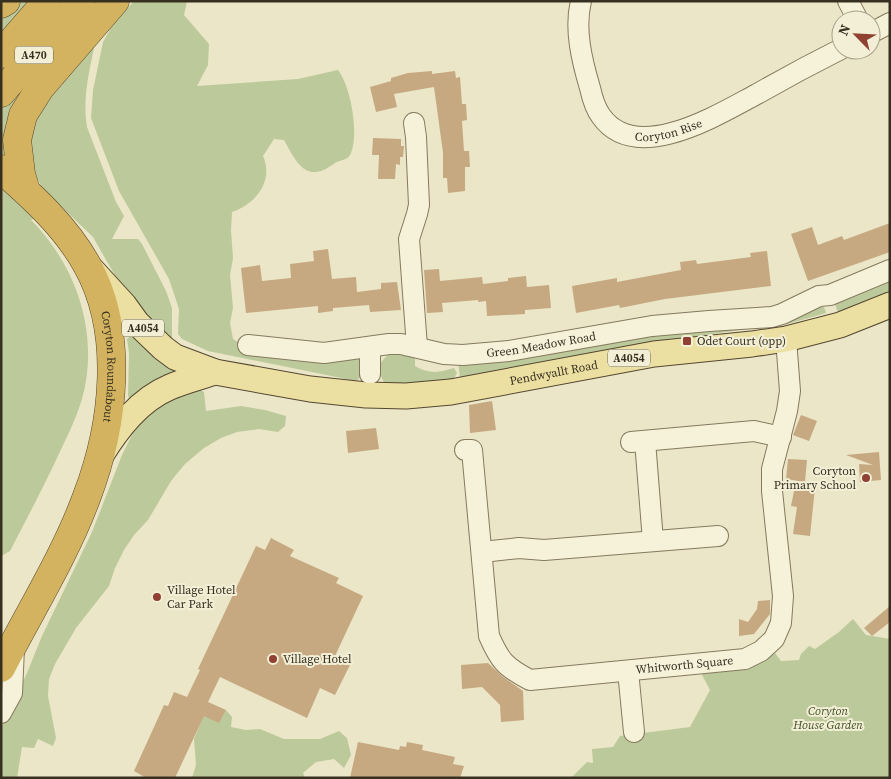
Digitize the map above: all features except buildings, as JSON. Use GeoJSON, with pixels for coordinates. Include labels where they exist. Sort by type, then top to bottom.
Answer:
{"type":"FeatureCollection","features":[{"type":"Feature","properties":{"kind":"highway"},"geometry":{"type":"LineString","coordinates":[[1,4],[6,1]]}},
{"type":"Feature","properties":{"kind":"highway","name":"A470"},"geometry":{"type":"LineString","coordinates":[[1,54],[47,1]]}},
{"type":"Feature","properties":{"kind":"highway","name":"A470"},"geometry":{"type":"LineString","coordinates":[[1,93],[81,1]]}},
{"type":"Feature","properties":{"kind":"highway"},"geometry":{"type":"LineString","coordinates":[[26,190],[20,174],[17,140],[23,115],[40,88],[115,1]]}},
{"type":"Feature","properties":{"kind":"highway","name":"Coryton Roundabout"},"geometry":{"type":"LineString","coordinates":[[1,170],[26,190],[59,226],[87,264],[98,288],[104,308],[109,332],[112,364],[111,395],[99,459],[88,496],[1,668]]}},
{"type":"Feature","properties":{"kind":"main road","name":"Pendwyallt Road"},"geometry":{"type":"LineString","coordinates":[[87,264],[124,305],[137,323],[175,357],[214,372],[336,392],[366,395],[406,396],[451,392],[654,354],[786,339],[840,325],[890,305]]}},
{"type":"Feature","properties":{"kind":"main road","name":"Pendwyallt Road"},"geometry":{"type":"LineString","coordinates":[[99,459],[124,422],[142,405],[168,388],[214,372]]}},
{"type":"Feature","properties":{"kind":"street","name":"Coryton Rise"},"geometry":{"type":"LineString","coordinates":[[581,1],[578,25],[580,45],[587,80],[594,101],[601,116],[610,125],[622,132],[635,136],[669,134],[694,126],[831,54]]}},
{"type":"Feature","properties":{"kind":"street"},"geometry":{"type":"LineString","coordinates":[[414,123],[419,205],[409,239],[417,347]]}},
{"type":"Feature","properties":{"kind":"street","name":"Green Meadow Road"},"geometry":{"type":"LineString","coordinates":[[248,345],[324,353],[401,344],[444,354],[463,355],[509,351],[652,326],[709,320],[762,319],[782,314],[819,296],[830,295],[890,270]]}},
{"type":"Feature","properties":{"kind":"street"},"geometry":{"type":"LineString","coordinates":[[830,295],[840,325]]}},
{"type":"Feature","properties":{"kind":"street","name":"Whitworth Square"},"geometry":{"type":"LineString","coordinates":[[465,450],[472,450],[489,636],[499,658],[516,673],[530,680],[745,659],[761,651],[774,639],[781,623],[783,596],[772,491],[772,469],[787,411],[790,391],[786,339]]}},
{"type":"Feature","properties":{"kind":"street"},"geometry":{"type":"LineString","coordinates":[[370,347],[370,374]]}},
{"type":"Feature","properties":{"kind":"street"},"geometry":{"type":"LineString","coordinates":[[653,541],[638,442],[754,431],[781,437]]}},
{"type":"Feature","properties":{"kind":"street"},"geometry":{"type":"LineString","coordinates":[[482,552],[519,548],[544,550],[718,536]]}},
{"type":"Feature","properties":{"kind":"street"},"geometry":{"type":"LineString","coordinates":[[1,713],[12,693],[14,643]]}},
{"type":"Feature","properties":{"kind":"street"},"geometry":{"type":"LineString","coordinates":[[628,671],[634,732]]}},
{"type":"Feature","properties":{"kind":"green space"},"geometry":{"type":"Polygon","coordinates":[[[19,1],[36,1],[1,40],[1,14],[19,1]]]}},
{"type":"Feature","properties":{"kind":"green space"},"geometry":{"type":"Polygon","coordinates":[[[92,1],[102,1],[8,161],[1,156],[1,106],[92,1]]]}},
{"type":"Feature","properties":{"kind":"green space"},"geometry":{"type":"Polygon","coordinates":[[[134,1],[187,1],[184,15],[209,44],[208,65],[197,86],[298,79],[338,70],[343,78],[350,98],[354,122],[353,144],[350,156],[317,172],[310,171],[298,163],[284,140],[274,139],[263,156],[266,174],[261,190],[249,203],[232,212],[233,258],[230,275],[233,308],[230,323],[233,339],[251,350],[360,355],[364,374],[356,381],[208,351],[182,339],[178,334],[179,309],[169,279],[119,191],[91,118],[93,90],[103,42],[112,26],[134,1]]]}},
{"type":"Feature","properties":{"kind":"green space"},"geometry":{"type":"Polygon","coordinates":[[[96,39],[87,83],[85,105],[87,127],[116,202],[124,216],[112,239],[138,239],[142,244],[166,291],[172,308],[171,342],[121,286],[93,237],[43,189],[32,169],[29,128],[63,75],[96,39]]]}},
{"type":"Feature","properties":{"kind":"green space"},"geometry":{"type":"Polygon","coordinates":[[[1,181],[38,217],[31,220],[61,258],[72,280],[80,303],[86,326],[88,350],[87,375],[82,399],[74,421],[46,482],[10,551],[1,556],[1,181]]]}},
{"type":"Feature","properties":{"kind":"green space"},"geometry":{"type":"Polygon","coordinates":[[[890,275],[890,300],[841,315],[837,310],[835,304],[838,299],[890,275]]]}},
{"type":"Feature","properties":{"kind":"green space"},"geometry":{"type":"Polygon","coordinates":[[[824,307],[826,313],[791,323],[640,344],[460,378],[458,361],[824,307]]]}},
{"type":"Feature","properties":{"kind":"green space"},"geometry":{"type":"Polygon","coordinates":[[[130,336],[186,368],[132,401],[128,395],[129,353],[127,339],[130,336]]]}},
{"type":"Feature","properties":{"kind":"green space"},"geometry":{"type":"Polygon","coordinates":[[[392,352],[415,357],[415,366],[425,370],[439,372],[454,368],[457,373],[447,383],[385,384],[380,374],[380,366],[384,359],[392,352]]]}},
{"type":"Feature","properties":{"kind":"green space"},"geometry":{"type":"Polygon","coordinates":[[[197,388],[204,392],[206,411],[241,406],[265,410],[286,416],[285,426],[278,432],[259,429],[237,432],[221,438],[204,448],[185,464],[171,481],[148,520],[134,535],[124,550],[109,586],[76,628],[55,664],[49,679],[48,696],[56,738],[53,746],[38,739],[34,748],[22,747],[17,778],[1,778],[1,728],[42,636],[92,532],[122,455],[134,431],[154,408],[197,388]]]}},
{"type":"Feature","properties":{"kind":"green space","name":"Coryton House Garden"},"geometry":{"type":"Polygon","coordinates":[[[853,619],[866,635],[890,639],[890,778],[571,778],[587,762],[593,763],[592,749],[613,747],[620,736],[690,727],[710,690],[700,671],[754,664],[775,653],[781,661],[799,660],[801,654],[809,646],[815,649],[839,632],[853,619]]]}},
{"type":"Feature","properties":{"kind":"green space"},"geometry":{"type":"Polygon","coordinates":[[[191,709],[219,722],[226,710],[232,717],[231,727],[246,730],[260,729],[284,739],[320,739],[339,731],[347,738],[351,755],[344,768],[334,759],[316,762],[303,773],[305,778],[192,778],[196,765],[194,739],[201,722],[188,715],[191,709]]]}},
{"type":"Feature","properties":{"kind":"place","name":"Odet Court (opp)"},"geometry":{"type":"Point","coordinates":[687,341]}},
{"type":"Feature","properties":{"kind":"place","name":"Coryton Primary School"},"geometry":{"type":"Point","coordinates":[866,478]}},
{"type":"Feature","properties":{"kind":"place","name":"Village Hotel Car Park"},"geometry":{"type":"Point","coordinates":[157,597]}},
{"type":"Feature","properties":{"kind":"place","name":"Village Hotel"},"geometry":{"type":"Point","coordinates":[273,659]}}]}
